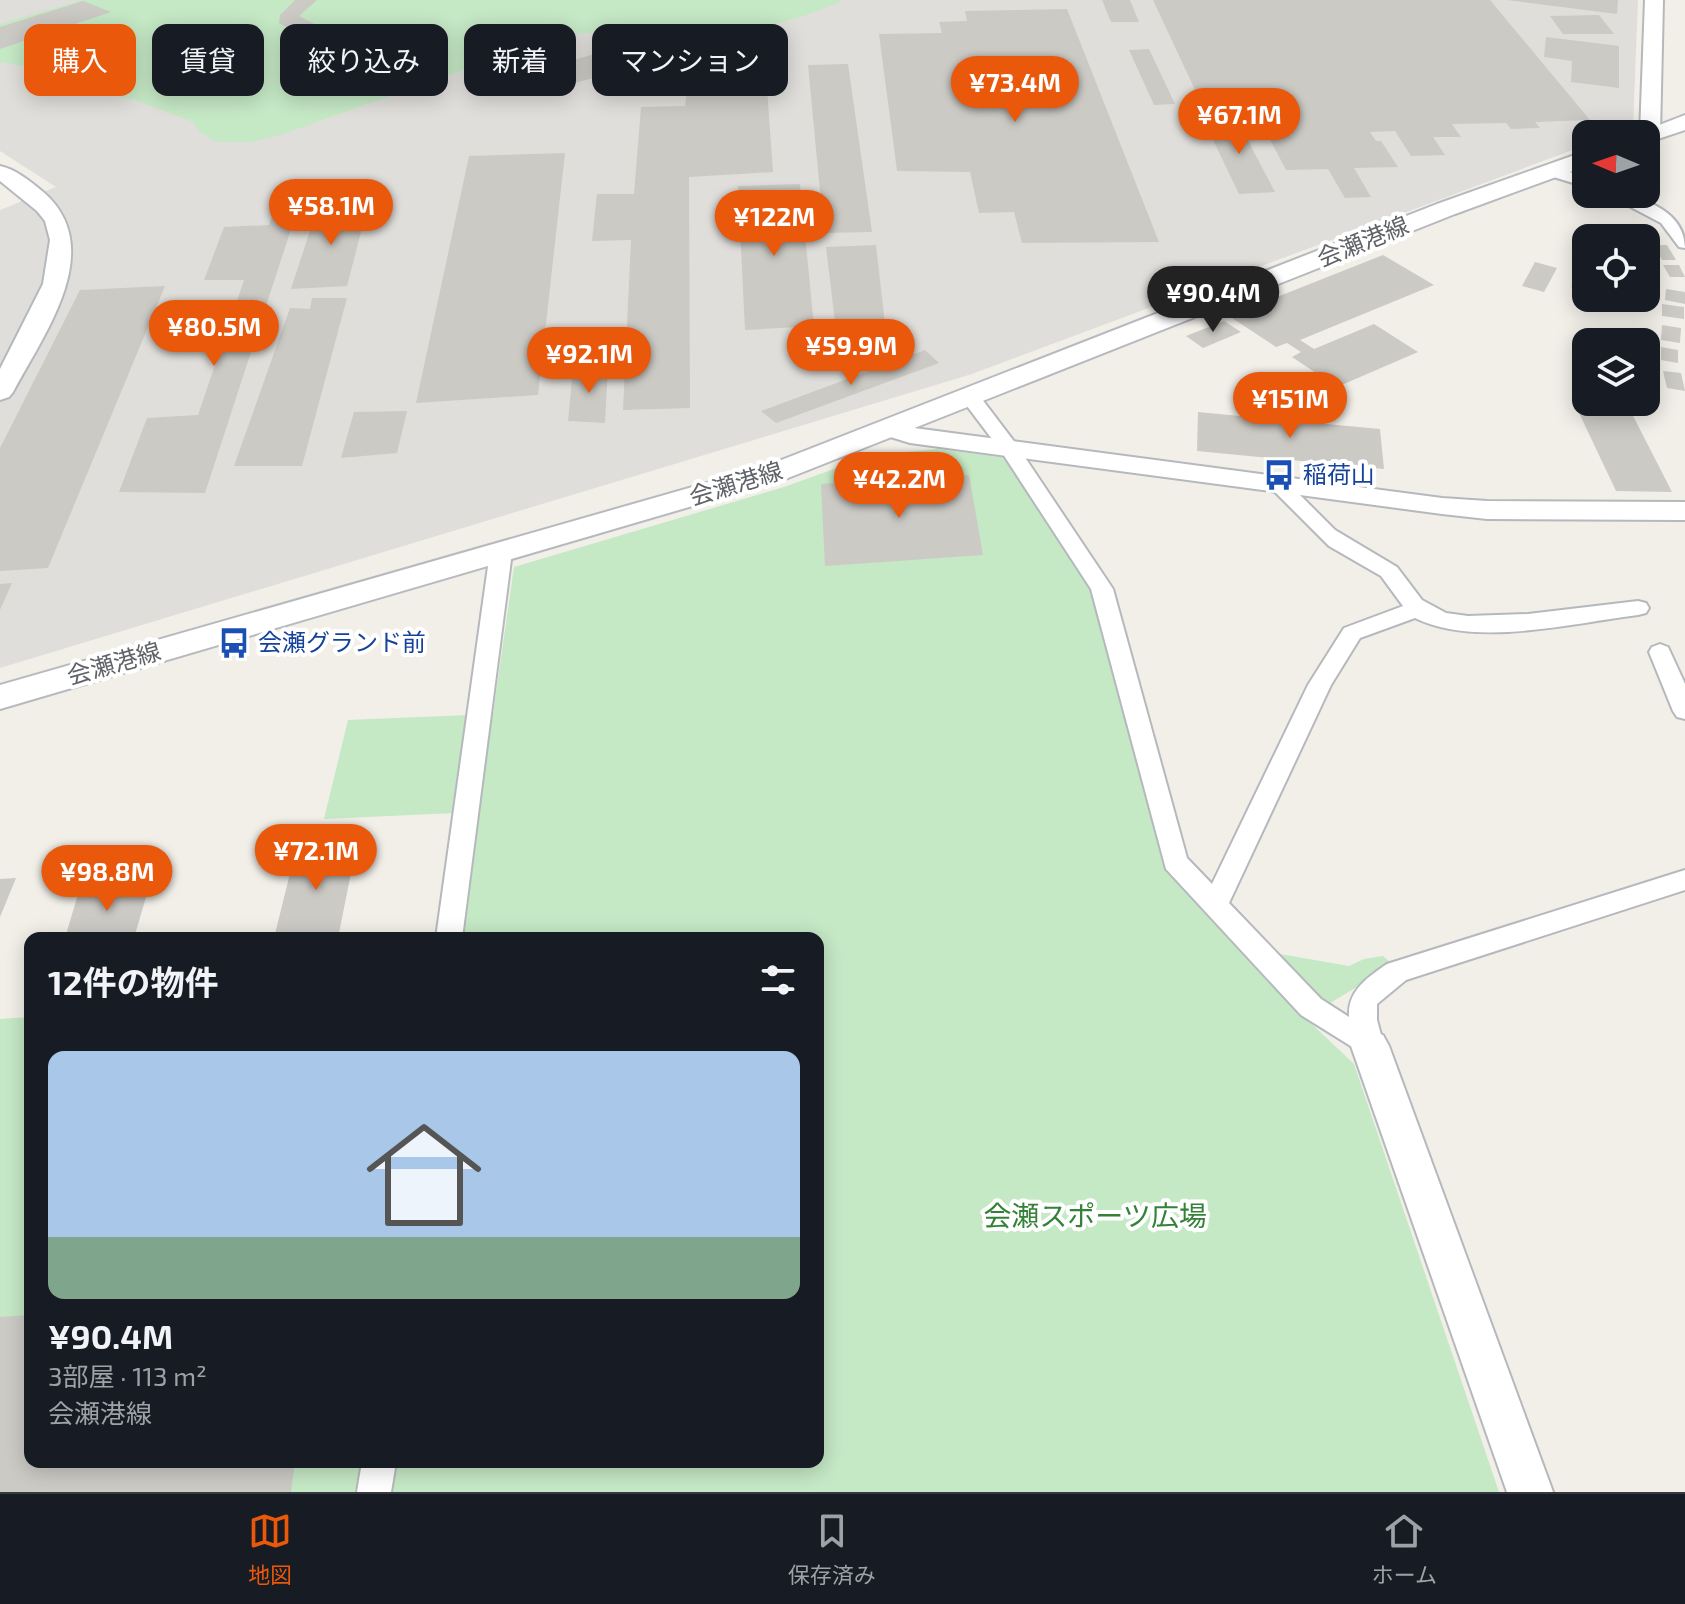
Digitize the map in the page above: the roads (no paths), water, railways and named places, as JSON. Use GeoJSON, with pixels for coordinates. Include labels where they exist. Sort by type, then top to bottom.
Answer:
{"type":"FeatureCollection","features":[{"type":"Feature","properties":{"kind":"main road"},"geometry":{"type":"LineString","coordinates":[[1660,131],[1685,122]]}},
{"type":"Feature","properties":{"kind":"main road","name":"会瀬港線"},"geometry":{"type":"LineString","coordinates":[[0,697],[777,472],[893,429],[1446,209],[1572,163]]}},
{"type":"Feature","properties":{"kind":"street"},"geometry":{"type":"LineString","coordinates":[[1649,120],[1654,0]]}},
{"type":"Feature","properties":{"kind":"street"},"geometry":{"type":"LineString","coordinates":[[1550,171],[1572,178]]}},
{"type":"Feature","properties":{"kind":"street"},"geometry":{"type":"LineString","coordinates":[[0,172],[39,200],[55,219],[62,236],[63,255],[49,298],[0,392]]}},
{"type":"Feature","properties":{"kind":"street"},"geometry":{"type":"LineString","coordinates":[[1644,208],[1667,219],[1685,243]]}},
{"type":"Feature","properties":{"kind":"street"},"geometry":{"type":"LineString","coordinates":[[971,398],[1009,448],[1102,589],[1175,862],[1311,1007],[1370,1046]]}},
{"type":"Feature","properties":{"kind":"street"},"geometry":{"type":"LineString","coordinates":[[893,429],[910,435],[1487,510],[1685,511]]}},
{"type":"Feature","properties":{"kind":"street"},"geometry":{"type":"LineString","coordinates":[[1279,485],[1336,540],[1394,576],[1407,599],[1447,623],[1491,623],[1638,608]]}},
{"type":"Feature","properties":{"kind":"street"},"geometry":{"type":"LineString","coordinates":[[450,932],[501,552]]}},
{"type":"Feature","properties":{"kind":"street"},"geometry":{"type":"LineString","coordinates":[[1215,905],[1320,685],[1352,633],[1419,608]]}},
{"type":"Feature","properties":{"kind":"street"},"geometry":{"type":"LineString","coordinates":[[1660,652],[1685,711]]}},
{"type":"Feature","properties":{"kind":"street"},"geometry":{"type":"LineString","coordinates":[[1530,1492],[1360,1013],[1365,997],[1397,972],[1685,880]]}},
{"type":"Feature","properties":{"kind":"street"},"geometry":{"type":"LineString","coordinates":[[374,1492],[378,1468]]}},
{"type":"Feature","properties":{"kind":"place","name":"稲荷山"},"geometry":{"type":"Point","coordinates":[1279,475]}},
{"type":"Feature","properties":{"kind":"place","name":"会瀬グランド前"},"geometry":{"type":"Point","coordinates":[234,643]}},
{"type":"Feature","properties":{"kind":"park label","name":"会瀬スポーツ広場"},"geometry":{"type":"Point","coordinates":[1095,1216]}}]}
